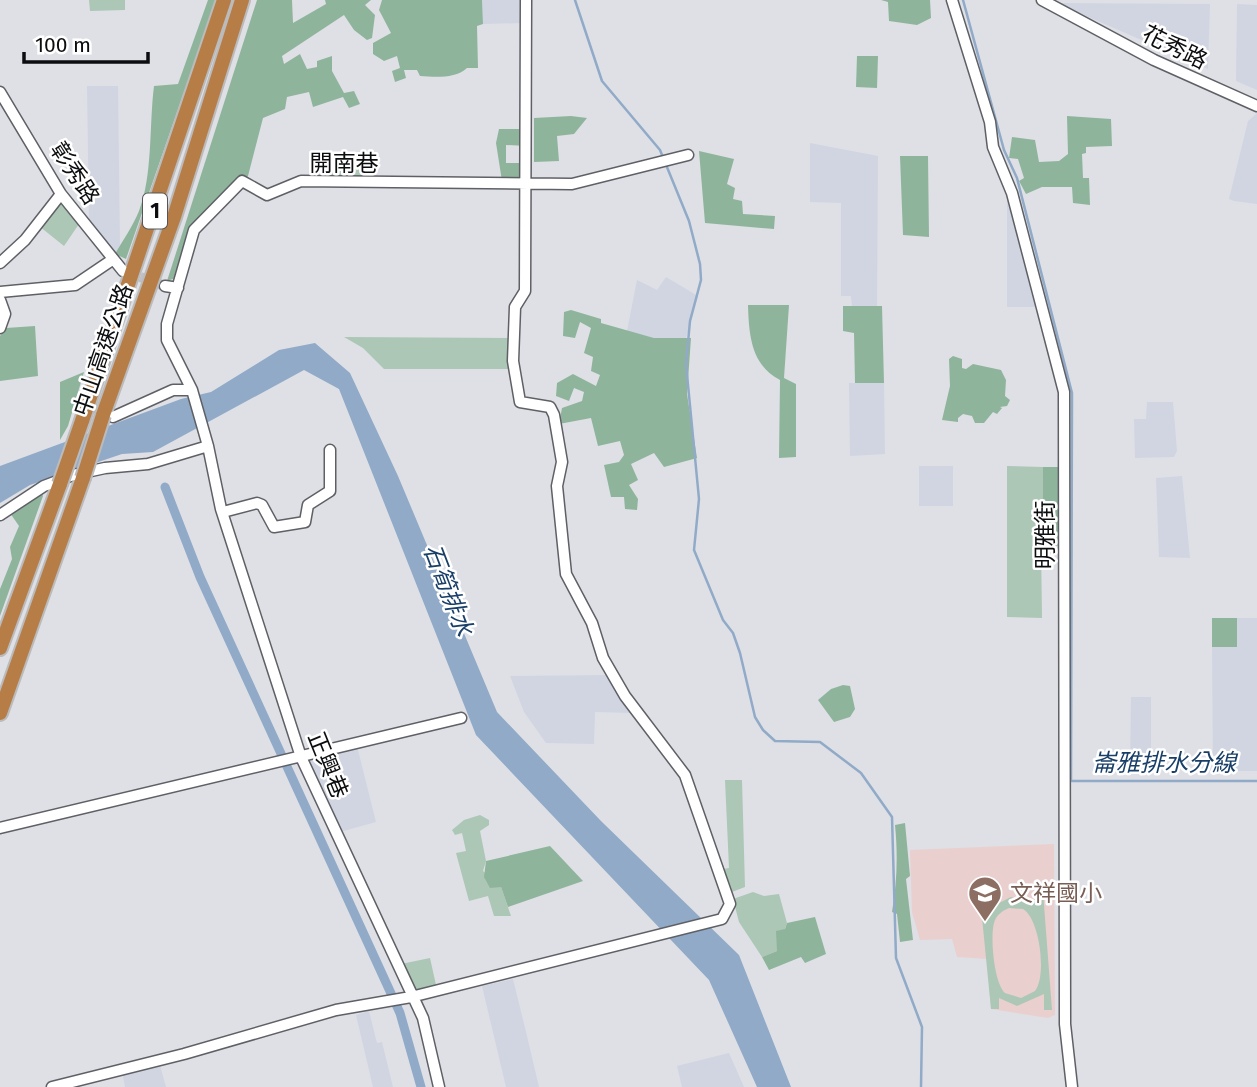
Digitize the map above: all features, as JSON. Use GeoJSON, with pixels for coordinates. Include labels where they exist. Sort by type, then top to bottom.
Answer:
{"type":"FeatureCollection","features":[{"type":"Feature","properties":{"kind":"highway","name":"中山高速公路"},"geometry":{"type":"LineString","coordinates":[[0,648],[82,421],[224,0]]}},
{"type":"Feature","properties":{"kind":"highway","name":"中山高速公路"},"geometry":{"type":"LineString","coordinates":[[0,713],[83,478],[108,416],[242,0]]}},
{"type":"Feature","properties":{"kind":"street"},"geometry":{"type":"LineString","coordinates":[[52,1087],[184,1054],[336,1010],[411,997],[722,919],[730,904],[685,775],[603,659],[592,623],[566,574],[557,486],[562,462],[554,415],[550,407],[520,402],[516,388],[515,307],[525,291],[526,0]]}},
{"type":"Feature","properties":{"kind":"street","name":"明雅街"},"geometry":{"type":"LineString","coordinates":[[952,0],[990,122],[993,147],[1012,193],[1064,392],[1065,1024],[1072,1087]]}},
{"type":"Feature","properties":{"kind":"street","name":"花秀路"},"geometry":{"type":"LineString","coordinates":[[1042,0],[1154,60],[1257,106]]}},
{"type":"Feature","properties":{"kind":"street","name":"彰秀路"},"geometry":{"type":"LineString","coordinates":[[0,92],[61,194],[123,271]]}},
{"type":"Feature","properties":{"kind":"street","name":"開南巷"},"geometry":{"type":"LineString","coordinates":[[208,446],[191,390],[166,336],[194,230],[242,181],[267,195],[301,181],[572,184],[688,155]]}},
{"type":"Feature","properties":{"kind":"street"},"geometry":{"type":"LineString","coordinates":[[0,263],[25,240],[61,194]]}},
{"type":"Feature","properties":{"kind":"street"},"geometry":{"type":"LineString","coordinates":[[0,292],[75,285],[112,260]]}},
{"type":"Feature","properties":{"kind":"street"},"geometry":{"type":"LineString","coordinates":[[165,286],[178,288]]}},
{"type":"Feature","properties":{"kind":"street"},"geometry":{"type":"LineString","coordinates":[[0,300],[5,314],[0,328]]}},
{"type":"Feature","properties":{"kind":"street"},"geometry":{"type":"LineString","coordinates":[[108,416],[173,390],[191,390]]}},
{"type":"Feature","properties":{"kind":"street"},"geometry":{"type":"LineString","coordinates":[[0,515],[44,486],[73,475],[104,468],[148,464],[208,446]]}},
{"type":"Feature","properties":{"kind":"street","name":"正興巷"},"geometry":{"type":"LineString","coordinates":[[208,446],[223,512],[301,757],[423,1018],[439,1087]]}},
{"type":"Feature","properties":{"kind":"street"},"geometry":{"type":"LineString","coordinates":[[223,512],[257,503],[262,505],[274,527],[305,522],[309,505],[330,491],[330,450]]}},
{"type":"Feature","properties":{"kind":"street"},"geometry":{"type":"LineString","coordinates":[[0,828],[461,718]]}},
{"type":"Feature","properties":{"kind":"shaded area"},"geometry":{"type":"Polygon","coordinates":[[[482,0],[525,0],[525,23],[483,24],[482,0]]]}},
{"type":"Feature","properties":{"kind":"shaded area"},"geometry":{"type":"Polygon","coordinates":[[[1210,4],[1208,69],[1061,5],[1210,4]]]}},
{"type":"Feature","properties":{"kind":"shaded area"},"geometry":{"type":"Polygon","coordinates":[[[1237,4],[1257,5],[1257,90],[1236,81],[1237,4]]]}},
{"type":"Feature","properties":{"kind":"shaded area"},"geometry":{"type":"Polygon","coordinates":[[[87,86],[118,86],[120,245],[115,254],[89,222],[87,86]]]}},
{"type":"Feature","properties":{"kind":"shaded area"},"geometry":{"type":"Polygon","coordinates":[[[1257,113],[1257,204],[1229,199],[1248,121],[1257,113]]]}},
{"type":"Feature","properties":{"kind":"shaded area"},"geometry":{"type":"Polygon","coordinates":[[[810,143],[878,156],[877,306],[852,307],[851,296],[841,296],[841,203],[810,202],[810,143]]]}},
{"type":"Feature","properties":{"kind":"shaded area"},"geometry":{"type":"Polygon","coordinates":[[[1007,186],[1032,275],[1036,307],[1007,307],[1007,186]]]}},
{"type":"Feature","properties":{"kind":"shaded area"},"geometry":{"type":"Polygon","coordinates":[[[666,277],[698,296],[686,338],[654,338],[627,331],[637,280],[657,290],[666,277]]]}},
{"type":"Feature","properties":{"kind":"shaded area"},"geometry":{"type":"Polygon","coordinates":[[[849,383],[884,383],[885,454],[850,456],[849,383]]]}},
{"type":"Feature","properties":{"kind":"shaded area"},"geometry":{"type":"Polygon","coordinates":[[[1147,402],[1173,402],[1177,451],[1174,457],[1135,458],[1134,419],[1146,419],[1147,402]]]}},
{"type":"Feature","properties":{"kind":"shaded area"},"geometry":{"type":"Polygon","coordinates":[[[919,466],[953,466],[953,506],[919,506],[919,466]]]}},
{"type":"Feature","properties":{"kind":"shaded area"},"geometry":{"type":"Polygon","coordinates":[[[1182,476],[1190,558],[1159,557],[1156,478],[1182,476]]]}},
{"type":"Feature","properties":{"kind":"shaded area"},"geometry":{"type":"Polygon","coordinates":[[[1237,618],[1257,618],[1257,771],[1213,771],[1212,647],[1237,646],[1237,618]]]}},
{"type":"Feature","properties":{"kind":"shaded area"},"geometry":{"type":"Polygon","coordinates":[[[609,675],[631,713],[595,712],[594,744],[546,743],[524,712],[510,676],[609,675]]]}},
{"type":"Feature","properties":{"kind":"shaded area"},"geometry":{"type":"Polygon","coordinates":[[[1131,697],[1151,697],[1151,771],[1130,771],[1131,697]]]}},
{"type":"Feature","properties":{"kind":"shaded area"},"geometry":{"type":"Polygon","coordinates":[[[357,746],[376,822],[340,832],[309,758],[357,746]]]}},
{"type":"Feature","properties":{"kind":"shaded area","name":"文祥國小"},"geometry":{"type":"Polygon","coordinates":[[[1054,844],[1055,1015],[1048,1018],[991,1009],[987,959],[957,957],[952,939],[920,940],[912,912],[910,850],[1054,844]]]}},
{"type":"Feature","properties":{"kind":"shaded area"},"geometry":{"type":"Polygon","coordinates":[[[513,979],[539,1087],[506,1087],[482,986],[513,979]]]}},
{"type":"Feature","properties":{"kind":"shaded area"},"geometry":{"type":"Polygon","coordinates":[[[369,1011],[377,1043],[382,1042],[393,1087],[373,1087],[356,1015],[369,1011]]]}},
{"type":"Feature","properties":{"kind":"shaded area"},"geometry":{"type":"Polygon","coordinates":[[[729,1053],[744,1087],[682,1087],[677,1066],[729,1053]]]}},
{"type":"Feature","properties":{"kind":"shaded area"},"geometry":{"type":"Polygon","coordinates":[[[159,1062],[166,1087],[125,1087],[122,1072],[159,1062]]]}},
{"type":"Feature","properties":{"kind":"green space"},"geometry":{"type":"Polygon","coordinates":[[[89,0],[125,0],[125,10],[90,11],[89,0]]]}},
{"type":"Feature","properties":{"kind":"green space"},"geometry":{"type":"Polygon","coordinates":[[[208,0],[216,0],[126,259],[115,254],[139,211],[147,182],[154,86],[178,84],[208,0]]]}},
{"type":"Feature","properties":{"kind":"green space"},"geometry":{"type":"Polygon","coordinates":[[[257,0],[292,0],[293,23],[326,4],[325,0],[371,0],[365,5],[375,15],[372,38],[367,40],[354,30],[344,15],[282,56],[284,64],[300,54],[307,69],[317,67],[317,61],[332,56],[332,71],[344,93],[354,91],[360,104],[349,108],[343,97],[313,107],[309,92],[287,97],[285,109],[263,118],[248,176],[230,198],[193,231],[179,277],[167,281],[257,0]]]}},
{"type":"Feature","properties":{"kind":"green space"},"geometry":{"type":"Polygon","coordinates":[[[382,0],[482,0],[483,24],[477,26],[478,68],[467,68],[451,76],[438,77],[420,76],[417,70],[404,70],[406,78],[395,82],[392,71],[400,68],[397,56],[384,61],[373,54],[373,43],[391,33],[379,10],[382,0]]]}},
{"type":"Feature","properties":{"kind":"green space"},"geometry":{"type":"Polygon","coordinates":[[[881,0],[930,0],[931,18],[917,25],[889,21],[888,2],[881,0]]]}},
{"type":"Feature","properties":{"kind":"green space"},"geometry":{"type":"Polygon","coordinates":[[[857,56],[878,56],[877,88],[856,87],[857,56]]]}},
{"type":"Feature","properties":{"kind":"green space"},"geometry":{"type":"Polygon","coordinates":[[[1067,116],[1111,119],[1112,146],[1086,147],[1086,153],[1082,154],[1083,178],[1089,178],[1090,205],[1073,203],[1072,187],[1042,187],[1026,194],[1019,181],[1024,178],[1018,159],[1009,158],[1012,137],[1035,140],[1039,162],[1059,161],[1068,154],[1067,116]]]}},
{"type":"Feature","properties":{"kind":"green space"},"geometry":{"type":"Polygon","coordinates":[[[534,118],[587,118],[574,134],[557,136],[559,161],[534,162],[534,118]]]}},
{"type":"Feature","properties":{"kind":"green space"},"geometry":{"type":"Polygon","coordinates":[[[499,129],[527,129],[527,146],[506,145],[506,163],[521,163],[523,180],[502,181],[496,143],[499,129]]]}},
{"type":"Feature","properties":{"kind":"green space"},"geometry":{"type":"Polygon","coordinates":[[[699,151],[734,159],[727,184],[735,188],[733,199],[742,201],[743,214],[775,216],[774,229],[705,223],[699,151]]]}},
{"type":"Feature","properties":{"kind":"green space"},"geometry":{"type":"Polygon","coordinates":[[[368,152],[370,181],[318,179],[319,175],[368,152]]]}},
{"type":"Feature","properties":{"kind":"green space"},"geometry":{"type":"Polygon","coordinates":[[[900,156],[928,156],[929,237],[903,235],[900,156]]]}},
{"type":"Feature","properties":{"kind":"green space"},"geometry":{"type":"Polygon","coordinates":[[[59,201],[79,224],[64,246],[39,226],[59,201]]]}},
{"type":"Feature","properties":{"kind":"green space"},"geometry":{"type":"Polygon","coordinates":[[[748,305],[789,305],[784,378],[796,384],[796,457],[779,458],[780,380],[770,374],[757,358],[749,327],[748,305]]]}},
{"type":"Feature","properties":{"kind":"green space"},"geometry":{"type":"Polygon","coordinates":[[[843,306],[882,306],[884,383],[855,383],[854,333],[843,331],[843,306]]]}},
{"type":"Feature","properties":{"kind":"green space"},"geometry":{"type":"Polygon","coordinates":[[[571,310],[601,319],[601,323],[654,338],[691,338],[687,394],[697,458],[664,467],[654,453],[631,464],[638,480],[629,485],[638,499],[637,510],[625,509],[624,497],[611,497],[604,465],[619,462],[624,455],[620,441],[598,446],[591,418],[559,424],[562,408],[582,401],[584,392],[574,388],[569,401],[556,396],[557,383],[573,374],[596,386],[600,375],[591,371],[593,357],[584,353],[591,328],[580,322],[575,338],[563,336],[564,312],[571,310]]]}},
{"type":"Feature","properties":{"kind":"green space"},"geometry":{"type":"Polygon","coordinates":[[[35,326],[38,376],[0,381],[0,336],[6,328],[35,326]]]}},
{"type":"Feature","properties":{"kind":"green space"},"geometry":{"type":"Polygon","coordinates":[[[344,337],[513,338],[512,369],[384,369],[363,348],[344,337]]]}},
{"type":"Feature","properties":{"kind":"green space"},"geometry":{"type":"Polygon","coordinates":[[[953,356],[962,359],[962,368],[966,369],[973,364],[1001,370],[1006,380],[1005,396],[1010,400],[1007,406],[1000,407],[1002,408],[997,414],[993,412],[984,423],[975,423],[972,416],[963,414],[958,418],[958,422],[942,420],[950,386],[949,359],[953,356]]]}},
{"type":"Feature","properties":{"kind":"green space"},"geometry":{"type":"Polygon","coordinates":[[[84,372],[68,426],[60,440],[60,382],[84,372]]]}},
{"type":"Feature","properties":{"kind":"green space"},"geometry":{"type":"Polygon","coordinates":[[[1007,466],[1043,467],[1042,537],[1063,537],[1064,546],[1041,546],[1042,618],[1007,617],[1007,466]]]}},
{"type":"Feature","properties":{"kind":"green space"},"geometry":{"type":"Polygon","coordinates":[[[1043,467],[1064,467],[1063,537],[1042,537],[1043,467]]]}},
{"type":"Feature","properties":{"kind":"green space"},"geometry":{"type":"Polygon","coordinates":[[[41,491],[43,496],[0,616],[0,589],[12,559],[10,547],[19,526],[10,513],[41,491]]]}},
{"type":"Feature","properties":{"kind":"green space"},"geometry":{"type":"Polygon","coordinates":[[[1212,618],[1237,618],[1237,647],[1212,647],[1212,618]]]}},
{"type":"Feature","properties":{"kind":"green space"},"geometry":{"type":"Polygon","coordinates":[[[850,686],[855,709],[850,717],[834,722],[818,700],[831,689],[850,686]]]}},
{"type":"Feature","properties":{"kind":"green space"},"geometry":{"type":"Polygon","coordinates":[[[725,780],[742,780],[745,887],[732,892],[723,869],[729,868],[725,780]]]}},
{"type":"Feature","properties":{"kind":"green space"},"geometry":{"type":"Polygon","coordinates":[[[480,815],[489,820],[489,825],[480,831],[486,861],[483,871],[501,887],[511,916],[494,916],[488,896],[469,901],[456,853],[466,851],[462,833],[455,835],[452,830],[464,820],[480,815]]]}},
{"type":"Feature","properties":{"kind":"green space"},"geometry":{"type":"Polygon","coordinates":[[[905,823],[910,876],[906,879],[913,940],[900,942],[897,914],[892,912],[897,869],[895,825],[905,823]]]}},
{"type":"Feature","properties":{"kind":"green space"},"geometry":{"type":"Polygon","coordinates":[[[550,846],[583,881],[508,907],[501,887],[490,888],[484,877],[486,861],[550,846]]]}},
{"type":"Feature","properties":{"kind":"green space"},"geometry":{"type":"Polygon","coordinates":[[[988,886],[991,907],[1011,897],[1033,905],[1034,893],[1043,892],[1052,1010],[1044,1010],[1044,994],[1017,1006],[999,998],[999,1009],[991,1009],[979,887],[988,886]],[[1009,908],[1000,914],[994,923],[992,938],[1001,988],[1005,993],[1021,998],[1035,991],[1041,973],[1040,948],[1034,924],[1023,909],[1009,908]]]}},
{"type":"Feature","properties":{"kind":"green space"},"geometry":{"type":"Polygon","coordinates":[[[753,892],[764,896],[779,894],[787,923],[777,951],[762,957],[739,922],[733,899],[753,892]]]}},
{"type":"Feature","properties":{"kind":"green space"},"geometry":{"type":"Polygon","coordinates":[[[815,917],[826,954],[805,963],[801,957],[769,970],[762,957],[777,951],[776,931],[785,929],[787,923],[815,917]]]}},
{"type":"Feature","properties":{"kind":"green space"},"geometry":{"type":"Polygon","coordinates":[[[430,958],[436,985],[414,991],[401,964],[430,958]]]}},
{"type":"Feature","properties":{"kind":"water"},"geometry":{"type":"Polygon","coordinates":[[[315,343],[350,373],[398,476],[497,712],[601,821],[739,955],[791,1087],[757,1087],[709,980],[476,735],[339,389],[304,370],[153,452],[122,454],[30,485],[0,503],[0,466],[181,399],[211,392],[279,350],[315,343]]]}},
{"type":"Feature","properties":{"kind":"waterway"},"geometry":{"type":"LineString","coordinates":[[575,0],[602,81],[660,150],[689,221],[700,264],[701,280],[690,321],[686,364],[699,499],[694,550],[723,620],[733,633],[755,717],[763,730],[775,741],[820,742],[861,773],[892,817],[896,958],[922,1027],[921,1087]]}},
{"type":"Feature","properties":{"kind":"waterway","name":"崙雅排水分線"},"geometry":{"type":"LineString","coordinates":[[963,0],[1004,150],[1017,178],[1072,393],[1071,781],[1257,781]]}},
{"type":"Feature","properties":{"kind":"waterway"},"geometry":{"type":"LineString","coordinates":[[165,487],[200,577],[400,1013],[421,1087]]}},
{"type":"Feature","properties":{"kind":"tunnel"},"geometry":{"type":"LineString","coordinates":[[126,272],[165,286]]}},
{"type":"Feature","properties":{"kind":"place","name":"文祥國小"},"geometry":{"type":"Point","coordinates":[985,923]}},
{"type":"Feature","properties":{"kind":"water label","name":"石筍排水"},"geometry":{"type":"Point","coordinates":[448,590]}}]}
